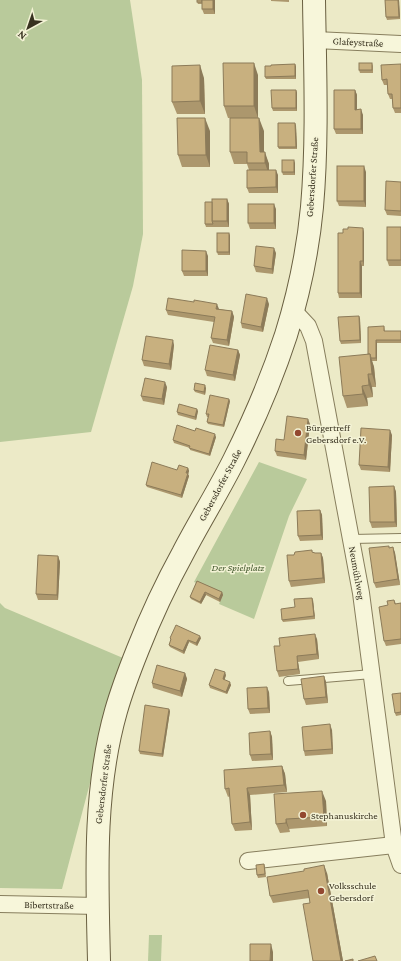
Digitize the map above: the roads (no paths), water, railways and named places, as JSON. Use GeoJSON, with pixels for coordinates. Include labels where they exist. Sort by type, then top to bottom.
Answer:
{"type":"FeatureCollection","features":[{"type":"Feature","properties":{"kind":"main road","name":"Gebersdorfer Straße"},"geometry":{"type":"LineString","coordinates":[[99,961],[97,840],[101,785],[109,736],[124,685],[147,627],[171,576],[252,424],[277,361],[293,310],[303,268],[312,202],[316,120],[314,0]]}},
{"type":"Feature","properties":{"kind":"street","name":"Glafeystraße"},"geometry":{"type":"LineString","coordinates":[[315,40],[401,44]]}},
{"type":"Feature","properties":{"kind":"street","name":"Neumühlweg"},"geometry":{"type":"LineString","coordinates":[[293,310],[308,326],[314,341],[361,593],[394,845],[401,865]]}},
{"type":"Feature","properties":{"kind":"street"},"geometry":{"type":"LineString","coordinates":[[248,861],[394,845]]}},
{"type":"Feature","properties":{"kind":"street","name":"Bibertstraße"},"geometry":{"type":"LineString","coordinates":[[0,904],[98,906]]}},
{"type":"Feature","properties":{"kind":"lane"},"geometry":{"type":"LineString","coordinates":[[352,539],[401,538]]}},
{"type":"Feature","properties":{"kind":"lane"},"geometry":{"type":"LineString","coordinates":[[288,681],[372,674]]}},
{"type":"Feature","properties":{"kind":"place","name":"Bürgertreff Gebersdorf e.V."},"geometry":{"type":"Point","coordinates":[298,433]}},
{"type":"Feature","properties":{"kind":"place","name":"Stephanuskirche"},"geometry":{"type":"Point","coordinates":[303,815]}},
{"type":"Feature","properties":{"kind":"place","name":"Volksschule Gebersdorf"},"geometry":{"type":"Point","coordinates":[321,891]}},
{"type":"Feature","properties":{"kind":"park label","name":"Der Spielplatz"},"geometry":{"type":"Point","coordinates":[238,567]}}]}
